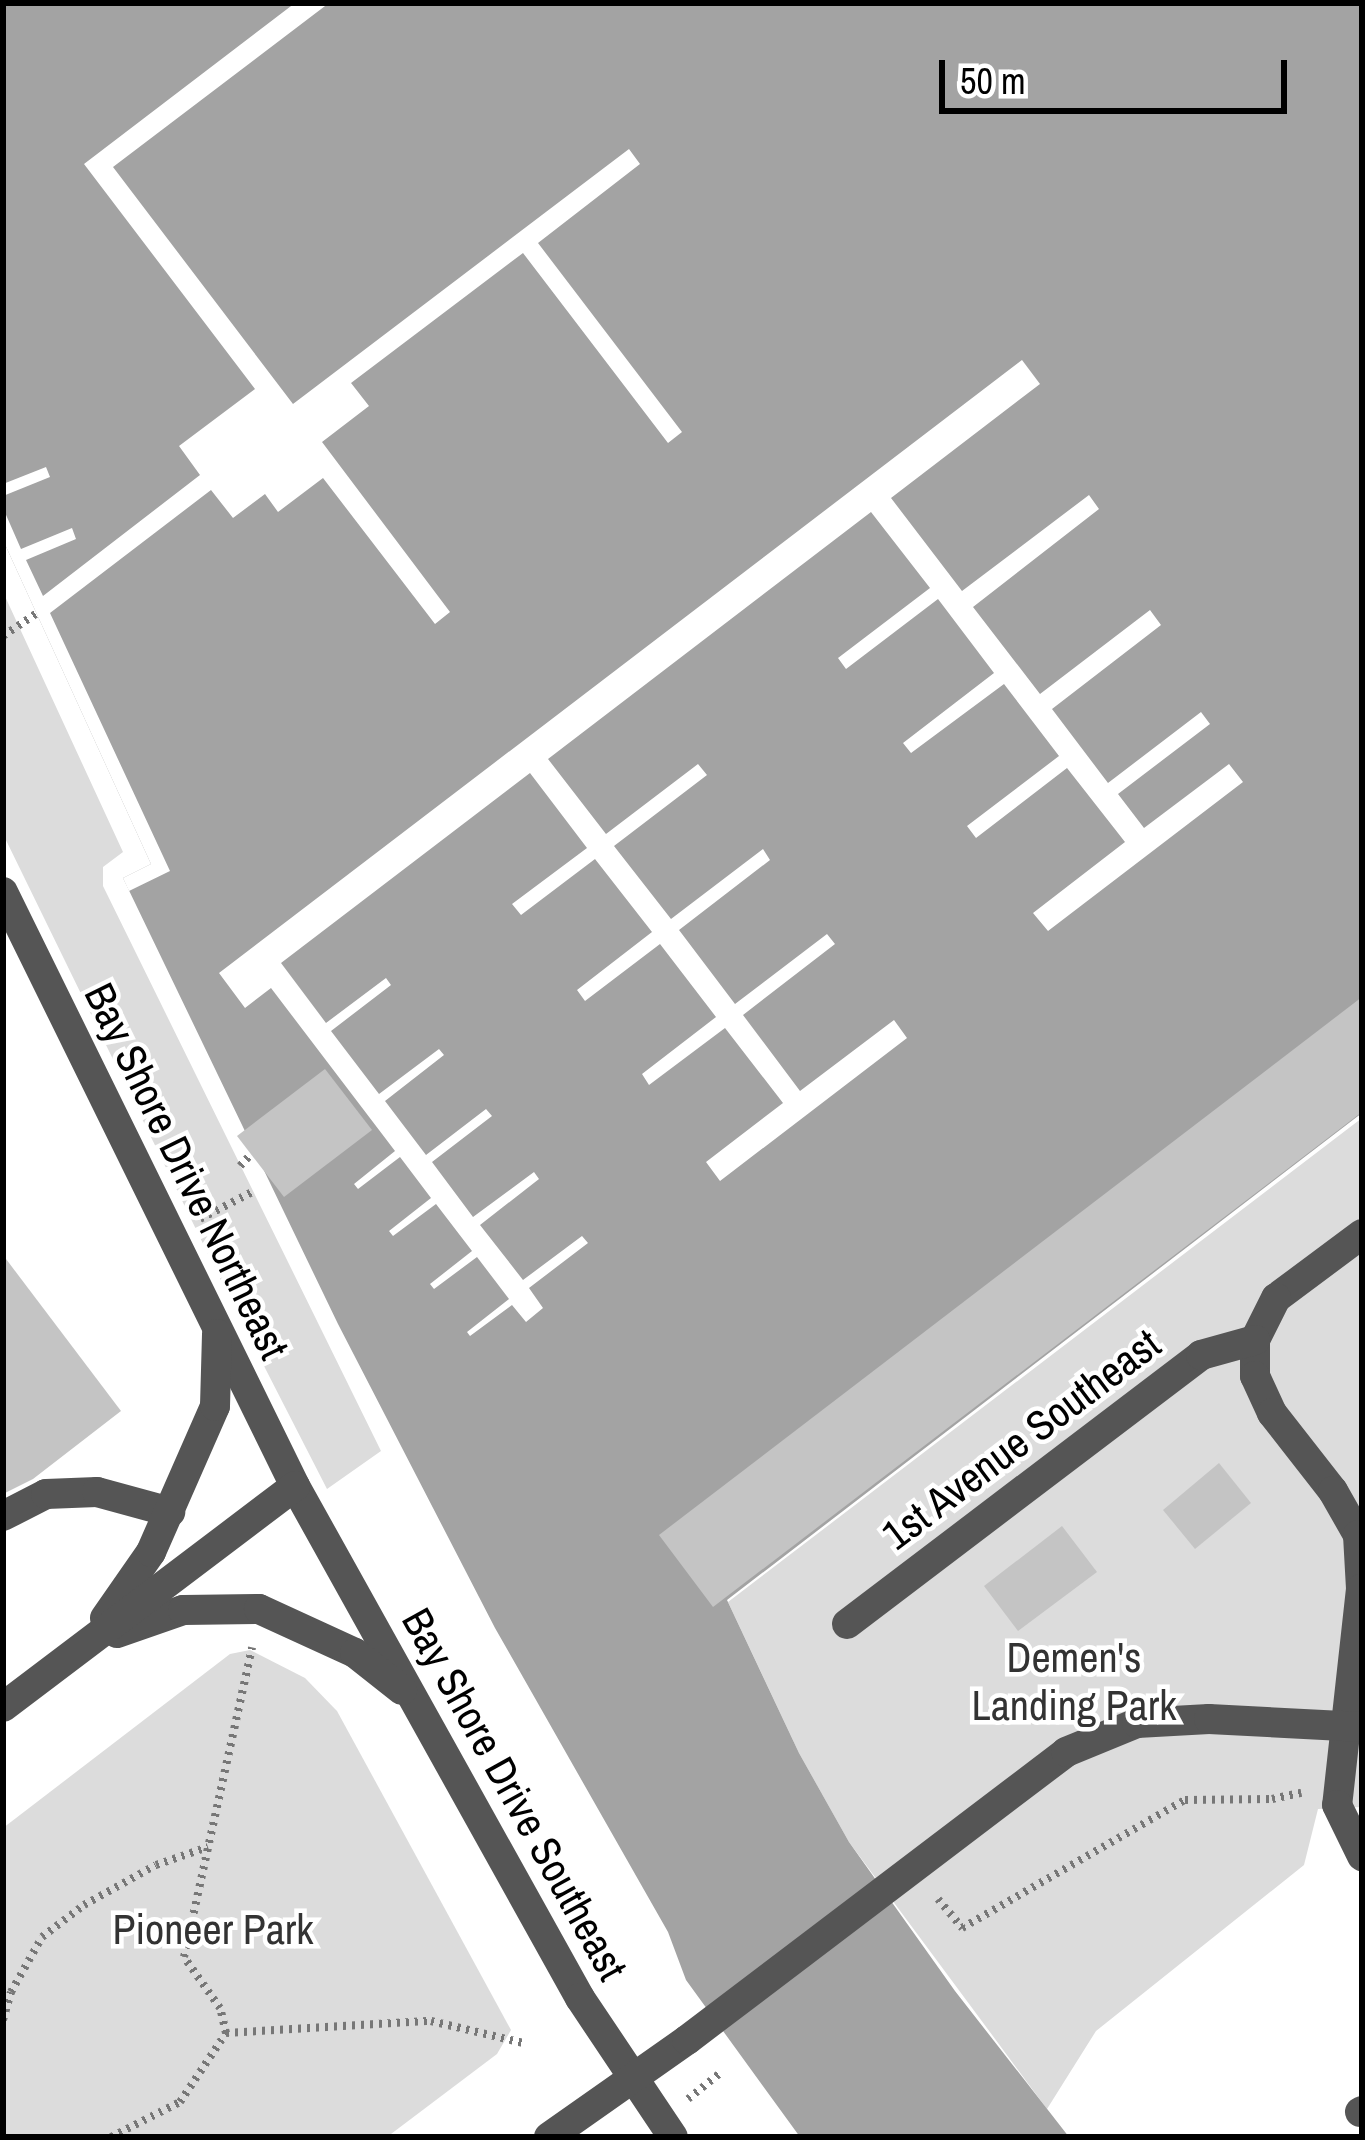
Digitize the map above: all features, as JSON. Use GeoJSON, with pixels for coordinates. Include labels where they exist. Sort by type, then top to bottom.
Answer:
{"type":"FeatureCollection","features":[{"type":"Feature","properties":{"kind":"street","name":"Bay Shore Drive Northeast"},"geometry":{"type":"LineString","coordinates":[[3,892],[295,1486]]}},
{"type":"Feature","properties":{"kind":"street"},"geometry":{"type":"LineString","coordinates":[[1362,1234],[1276,1298],[1256,1340],[1255,1376],[1272,1412],[1333,1491],[1358,1535],[1360,1589],[1352,1726],[1337,1805],[1362,1856]]}},
{"type":"Feature","properties":{"kind":"street"},"geometry":{"type":"LineString","coordinates":[[88,1642],[152,1552],[215,1406],[217,1328]]}},
{"type":"Feature","properties":{"kind":"street","name":"1st Avenue Southeast"},"geometry":{"type":"LineString","coordinates":[[847,1624],[1201,1355],[1256,1340]]}},
{"type":"Feature","properties":{"kind":"street"},"geometry":{"type":"LineString","coordinates":[[3,1707],[295,1486]]}},
{"type":"Feature","properties":{"kind":"street","name":"Bay Shore Drive Southeast"},"geometry":{"type":"LineString","coordinates":[[295,1486],[580,1998],[673,2137]]}},
{"type":"Feature","properties":{"kind":"street"},"geometry":{"type":"LineString","coordinates":[[3,1516],[46,1494],[98,1492],[170,1513]]}},
{"type":"Feature","properties":{"kind":"street"},"geometry":{"type":"LineString","coordinates":[[88,1642],[183,1610],[260,1609],[355,1653],[414,1700]]}},
{"type":"Feature","properties":{"kind":"street"},"geometry":{"type":"LineString","coordinates":[[549,2137],[702,2028],[1012,1789],[1100,1736],[1138,1724],[1209,1719],[1352,1726]]}},
{"type":"Feature","properties":{"kind":"path"},"geometry":{"type":"LineString","coordinates":[[3,636],[36,614]]}},
{"type":"Feature","properties":{"kind":"path"},"geometry":{"type":"LineString","coordinates":[[240,1166],[251,1154]]}},
{"type":"Feature","properties":{"kind":"path"},"geometry":{"type":"LineString","coordinates":[[170,1231],[253,1192]]}},
{"type":"Feature","properties":{"kind":"path"},"geometry":{"type":"LineString","coordinates":[[110,2137],[180,2102],[226,2033],[220,2008],[184,1957],[253,1640]]}},
{"type":"Feature","properties":{"kind":"path"},"geometry":{"type":"LineString","coordinates":[[938,1899],[962,1928],[1185,1800],[1272,1799],[1297,1792],[1338,1796]]}},
{"type":"Feature","properties":{"kind":"path"},"geometry":{"type":"LineString","coordinates":[[3,2020],[11,1992],[42,1937],[156,1865],[208,1847]]}},
{"type":"Feature","properties":{"kind":"path"},"geometry":{"type":"LineString","coordinates":[[226,2033],[431,2021],[524,2043]]}},
{"type":"Feature","properties":{"kind":"green space"},"geometry":{"type":"Polygon","coordinates":[[[3,592],[123,852],[103,867],[103,886],[381,1451],[327,1489],[243,1325],[244,1307],[233,1305],[3,834],[3,592]]]}},
{"type":"Feature","properties":{"kind":"green space","name":"Demen's Landing Park"},"geometry":{"type":"Polygon","coordinates":[[[1362,1118],[1362,1807],[1318,1809],[1304,1865],[1096,2031],[1047,2109],[849,1842],[799,1753],[728,1602],[1362,1118]]]}},
{"type":"Feature","properties":{"kind":"green space","name":"Pioneer Park"},"geometry":{"type":"Polygon","coordinates":[[[250,1650],[305,1678],[337,1711],[511,2030],[497,2054],[387,2137],[3,2137],[3,1828],[230,1654],[250,1650]]]}},
{"type":"Feature","properties":{"kind":"shaded area"},"geometry":{"type":"Polygon","coordinates":[[[3,3],[1362,3],[1362,1113],[727,1600],[799,1753],[849,1842],[955,1991],[1069,2137],[800,2137],[686,1980],[668,1932],[495,1628],[338,1324],[123,878],[151,864],[3,540],[3,3]]]}},
{"type":"Feature","properties":{"kind":"pier"},"geometry":{"type":"Polygon","coordinates":[[[295,3],[329,3],[113,167],[293,404],[629,149],[640,164],[538,243],[682,432],[668,443],[523,253],[351,383],[369,406],[322,442],[450,612],[435,624],[323,478],[278,512],[265,494],[233,518],[211,490],[50,613],[170,871],[129,891],[123,878],[151,864],[3,540],[3,508],[21,549],[72,528],[76,539],[26,560],[43,596],[200,475],[179,446],[255,389],[84,164],[295,3]]]}},
{"type":"Feature","properties":{"kind":"pier"},"geometry":{"type":"Polygon","coordinates":[[[1022,360],[1040,384],[891,498],[962,591],[1089,495],[1099,509],[973,607],[1040,694],[1150,610],[1161,625],[1052,709],[1108,783],[1201,712],[1210,724],[1118,794],[1144,828],[1229,764],[1243,782],[1048,931],[1033,913],[1125,842],[1067,768],[976,838],[967,826],[1059,756],[1004,684],[911,753],[903,743],[994,673],[938,599],[846,669],[838,658],[930,588],[871,512],[548,759],[606,834],[698,764],[707,775],[614,846],[671,919],[763,849],[770,860],[679,930],[735,1004],[827,934],[835,944],[743,1015],[800,1091],[894,1020],[907,1038],[720,1181],[706,1162],[783,1103],[725,1028],[649,1085],[642,1074],[716,1017],[660,944],[585,1001],[577,990],[652,932],[595,859],[521,915],[512,904],[587,848],[530,773],[281,963],[326,1023],[386,978],[391,985],[331,1031],[379,1094],[439,1049],[444,1055],[385,1101],[426,1155],[486,1109],[492,1116],[432,1162],[473,1217],[534,1172],[539,1179],[480,1225],[523,1280],[582,1236],[588,1243],[529,1288],[543,1308],[526,1322],[512,1305],[470,1336],[467,1332],[509,1299],[477,1257],[434,1289],[430,1284],[472,1251],[436,1204],[393,1236],[389,1231],[431,1198],[400,1157],[358,1189],[354,1184],[395,1151],[271,988],[245,1008],[219,973],[1022,360]]]}},
{"type":"Feature","properties":{"kind":"pier"},"geometry":{"type":"Polygon","coordinates":[[[46,467],[50,477],[3,496],[3,484],[46,467]]]}},
{"type":"Feature","properties":{"kind":"building"},"geometry":{"type":"Polygon","coordinates":[[[1362,997],[1362,1112],[713,1607],[659,1535],[1362,997]]]}},
{"type":"Feature","properties":{"kind":"building"},"geometry":{"type":"Polygon","coordinates":[[[325,1069],[372,1130],[284,1197],[237,1136],[325,1069]]]}},
{"type":"Feature","properties":{"kind":"building"},"geometry":{"type":"Polygon","coordinates":[[[3,1255],[121,1411],[33,1479],[3,1494],[3,1255]]]}},
{"type":"Feature","properties":{"kind":"building"},"geometry":{"type":"Polygon","coordinates":[[[1219,1463],[1251,1503],[1195,1549],[1163,1510],[1219,1463]]]}},
{"type":"Feature","properties":{"kind":"building"},"geometry":{"type":"Polygon","coordinates":[[[1062,1526],[1097,1572],[1018,1631],[984,1586],[1062,1526]]]}}]}
